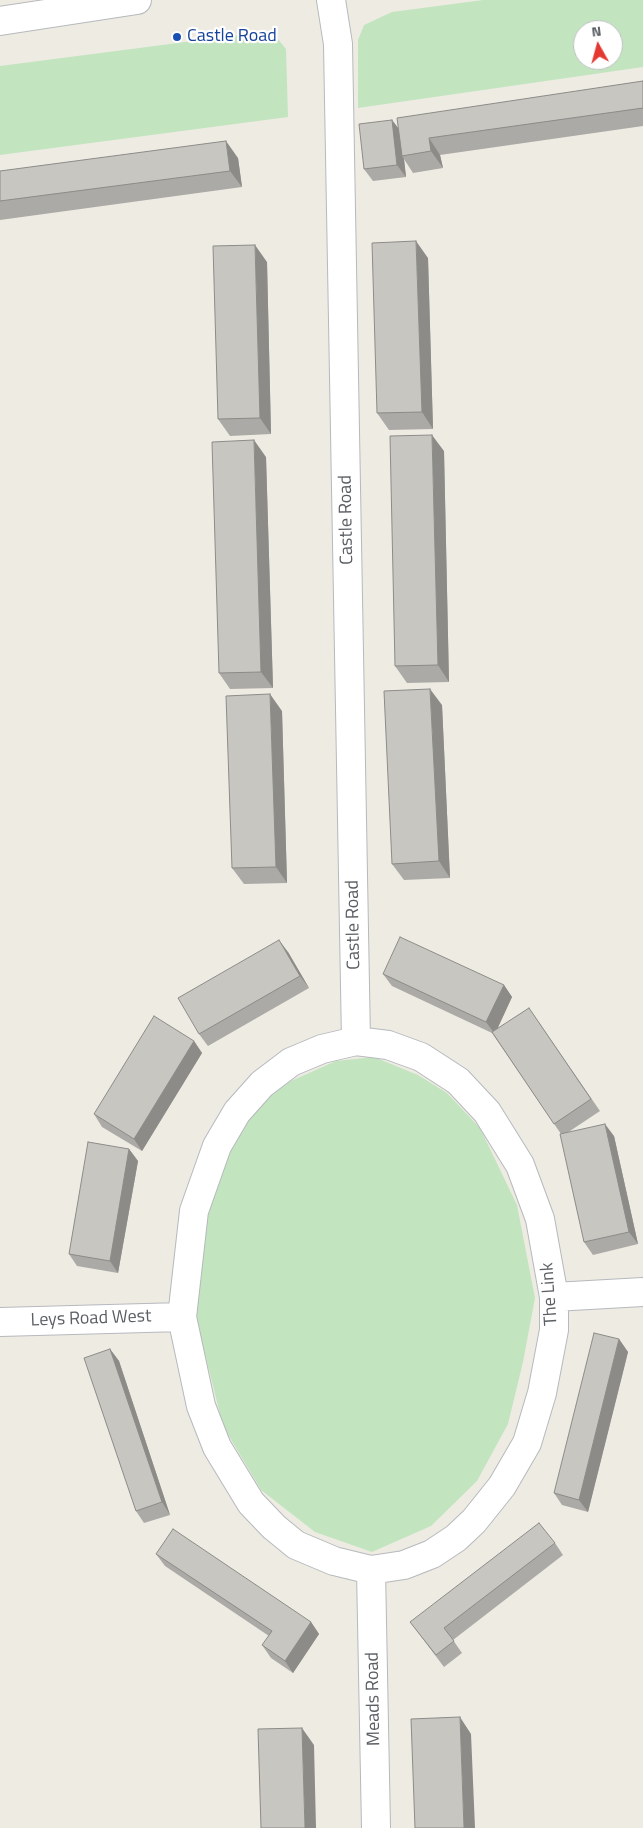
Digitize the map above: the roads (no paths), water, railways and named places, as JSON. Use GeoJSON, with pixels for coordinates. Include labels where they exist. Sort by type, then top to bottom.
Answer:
{"type":"FeatureCollection","features":[{"type":"Feature","properties":{"kind":"street"},"geometry":{"type":"LineString","coordinates":[[0,21],[137,0]]}},
{"type":"Feature","properties":{"kind":"street","name":"Castle Road"},"geometry":{"type":"LineString","coordinates":[[331,0],[338,44],[356,1042]]}},
{"type":"Feature","properties":{"kind":"street","name":"The Link"},"geometry":{"type":"LineString","coordinates":[[356,1042],[388,1045],[421,1057],[458,1080],[488,1112],[520,1165],[540,1219],[554,1297],[554,1330],[542,1393],[526,1443],[502,1486],[474,1521],[456,1538],[432,1554],[404,1564],[371,1570],[334,1561],[296,1545],[274,1527],[251,1504],[217,1446],[201,1406],[182,1316],[194,1211],[217,1146],[237,1112],[262,1084],[292,1062],[322,1049],[356,1042]]}},
{"type":"Feature","properties":{"kind":"street"},"geometry":{"type":"LineString","coordinates":[[554,1297],[643,1292]]}},
{"type":"Feature","properties":{"kind":"street","name":"Leys Road West"},"geometry":{"type":"LineString","coordinates":[[0,1322],[182,1316]]}},
{"type":"Feature","properties":{"kind":"street","name":"Meads Road"},"geometry":{"type":"LineString","coordinates":[[371,1570],[376,1828]]}},
{"type":"Feature","properties":{"kind":"place","name":"Castle Road"},"geometry":{"type":"Point","coordinates":[177,37]}}]}
